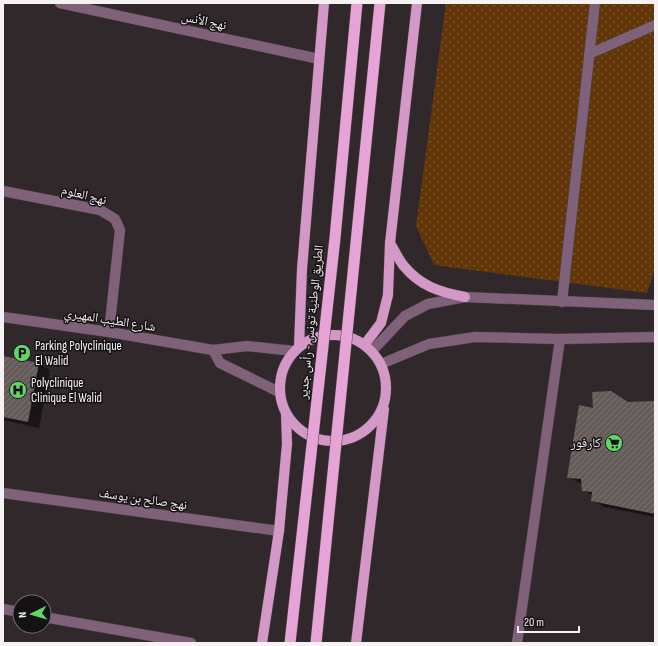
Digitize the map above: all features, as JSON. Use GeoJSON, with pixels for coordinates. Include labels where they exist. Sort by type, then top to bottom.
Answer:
{"type":"FeatureCollection","features":[{"type":"Feature","properties":{"kind":"highway","name":"الطريق الوطنية تونس - رأس جدير"},"geometry":{"type":"LineString","coordinates":[[290,643],[335,238],[357,3]]}},
{"type":"Feature","properties":{"kind":"highway"},"geometry":{"type":"LineString","coordinates":[[316,643],[380,3]]}},
{"type":"Feature","properties":{"kind":"main road"},"geometry":{"type":"LineString","coordinates":[[297,348],[318,59],[324,3]]}},
{"type":"Feature","properties":{"kind":"main road"},"geometry":{"type":"LineString","coordinates":[[368,348],[380,323],[388,294],[390,243],[417,3]]}},
{"type":"Feature","properties":{"kind":"main road"},"geometry":{"type":"LineString","coordinates":[[390,243],[402,264],[420,281],[441,292],[465,297]]}},
{"type":"Feature","properties":{"kind":"main road"},"geometry":{"type":"LineString","coordinates":[[262,643],[279,531],[287,444],[286,414],[279,392],[280,377],[285,363],[297,348],[314,337],[332,334],[349,336],[368,348],[381,364],[386,381],[386,400],[356,643]]}},
{"type":"Feature","properties":{"kind":"main road"},"geometry":{"type":"LineString","coordinates":[[286,414],[296,427],[309,436],[325,441],[340,441],[356,437],[369,428],[379,415],[386,400]]}},
{"type":"Feature","properties":{"kind":"street","name":"نهج الأنس"},"geometry":{"type":"LineString","coordinates":[[60,3],[318,59]]}},
{"type":"Feature","properties":{"kind":"street"},"geometry":{"type":"LineString","coordinates":[[562,302],[595,3]]}},
{"type":"Feature","properties":{"kind":"street"},"geometry":{"type":"LineString","coordinates":[[589,54],[655,25]]}},
{"type":"Feature","properties":{"kind":"street","name":"نهج العلوم"},"geometry":{"type":"LineString","coordinates":[[3,191],[100,210],[115,219],[120,230],[109,332]]}},
{"type":"Feature","properties":{"kind":"street"},"geometry":{"type":"LineString","coordinates":[[368,348],[405,316],[428,304],[465,297],[655,305]]}},
{"type":"Feature","properties":{"kind":"street","name":"شارع الطيب المهيري"},"geometry":{"type":"LineString","coordinates":[[3,317],[109,332],[213,350],[247,346],[297,348]]}},
{"type":"Feature","properties":{"kind":"street"},"geometry":{"type":"LineString","coordinates":[[381,364],[429,344],[475,338],[560,339],[655,337]]}},
{"type":"Feature","properties":{"kind":"street"},"geometry":{"type":"LineString","coordinates":[[517,643],[560,339]]}},
{"type":"Feature","properties":{"kind":"street"},"geometry":{"type":"LineString","coordinates":[[213,350],[220,363],[279,392]]}},
{"type":"Feature","properties":{"kind":"street","name":"نهج صالح بن يوسف"},"geometry":{"type":"LineString","coordinates":[[3,493],[279,531]]}},
{"type":"Feature","properties":{"kind":"street"},"geometry":{"type":"LineString","coordinates":[[52,618],[191,643]]}},
{"type":"Feature","properties":{"kind":"shaded area"},"geometry":{"type":"Polygon","coordinates":[[[446,3],[655,3],[655,269],[647,293],[434,265],[416,226],[446,3]]]}},
{"type":"Feature","properties":{"kind":"building","name":"Polyclinique Clinique El Walid"},"geometry":{"type":"Polygon","coordinates":[[[3,356],[39,363],[28,422],[3,417],[3,356]]]}},
{"type":"Feature","properties":{"kind":"building","name":"كارفور"},"geometry":{"type":"Polygon","coordinates":[[[611,391],[628,402],[655,401],[655,514],[591,501],[592,492],[582,491],[581,479],[567,478],[579,405],[593,408],[592,392],[611,391]]]}},
{"type":"Feature","properties":{"kind":"place","name":"Parking Polyclinique El Walid"},"geometry":{"type":"Point","coordinates":[22,353]}},
{"type":"Feature","properties":{"kind":"place","name":"Polyclinique Clinique El Walid"},"geometry":{"type":"Point","coordinates":[18,390]}},
{"type":"Feature","properties":{"kind":"place","name":"كارفور"},"geometry":{"type":"Point","coordinates":[614,443]}}]}
